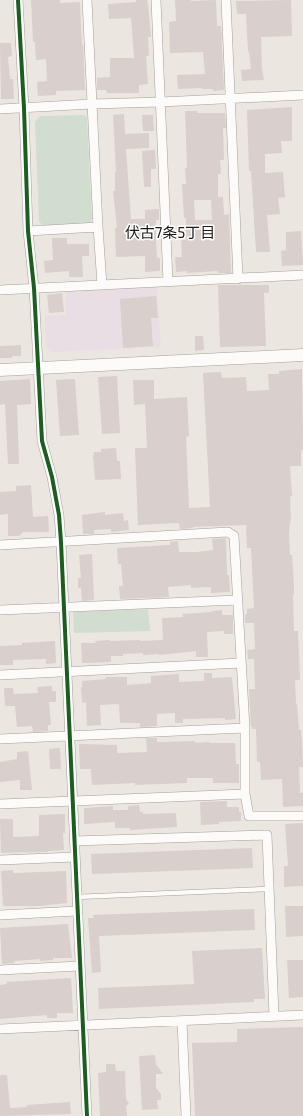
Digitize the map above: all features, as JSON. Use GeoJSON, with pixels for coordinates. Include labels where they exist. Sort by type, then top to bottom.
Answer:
{"type":"FeatureCollection","features":[{"type":"Feature","properties":{"kind":"street"},"geometry":{"type":"LineString","coordinates":[[18,0],[24,108],[28,231],[34,288],[42,440],[52,477],[58,508],[61,542],[79,966],[87,1116]]}},
{"type":"Feature","properties":{"kind":"street"},"geometry":{"type":"LineString","coordinates":[[87,0],[102,285]]}},
{"type":"Feature","properties":{"kind":"street"},"geometry":{"type":"LineString","coordinates":[[156,0],[168,282]]}},
{"type":"Feature","properties":{"kind":"street"},"geometry":{"type":"LineString","coordinates":[[226,0],[238,279]]}},
{"type":"Feature","properties":{"kind":"street"},"geometry":{"type":"LineString","coordinates":[[0,110],[92,104],[303,95]]}},
{"type":"Feature","properties":{"kind":"street"},"geometry":{"type":"LineString","coordinates":[[28,231],[98,227]]}},
{"type":"Feature","properties":{"kind":"street"},"geometry":{"type":"LineString","coordinates":[[0,290],[303,275]]}},
{"type":"Feature","properties":{"kind":"street"},"geometry":{"type":"LineString","coordinates":[[0,370],[303,355]]}},
{"type":"Feature","properties":{"kind":"street"},"geometry":{"type":"LineString","coordinates":[[0,545],[228,532],[234,536],[245,728],[245,794],[249,816],[303,816]]}},
{"type":"Feature","properties":{"kind":"street"},"geometry":{"type":"LineString","coordinates":[[0,610],[238,600]]}},
{"type":"Feature","properties":{"kind":"street"},"geometry":{"type":"LineString","coordinates":[[0,675],[241,663]]}},
{"type":"Feature","properties":{"kind":"street"},"geometry":{"type":"LineString","coordinates":[[0,739],[245,728]]}},
{"type":"Feature","properties":{"kind":"street"},"geometry":{"type":"LineString","coordinates":[[0,804],[245,794]]}},
{"type":"Feature","properties":{"kind":"street"},"geometry":{"type":"LineString","coordinates":[[74,841],[267,835],[274,1016]]}},
{"type":"Feature","properties":{"kind":"street"},"geometry":{"type":"LineString","coordinates":[[0,860],[75,857]]}},
{"type":"Feature","properties":{"kind":"street"},"geometry":{"type":"LineString","coordinates":[[0,915],[77,911]]}},
{"type":"Feature","properties":{"kind":"street"},"geometry":{"type":"LineString","coordinates":[[0,970],[79,966]]}},
{"type":"Feature","properties":{"kind":"street"},"geometry":{"type":"LineString","coordinates":[[0,1029],[303,1015]]}},
{"type":"Feature","properties":{"kind":"street"},"geometry":{"type":"LineString","coordinates":[[182,1021],[186,1116]]}},
{"type":"Feature","properties":{"kind":"lane"},"geometry":{"type":"LineString","coordinates":[[76,897],[269,889]]}},
{"type":"Feature","properties":{"kind":"shaded area"},"geometry":{"type":"Polygon","coordinates":[[[157,286],[161,347],[51,352],[46,347],[45,316],[66,315],[65,292],[157,286]]]}},
{"type":"Feature","properties":{"kind":"green space"},"geometry":{"type":"Polygon","coordinates":[[[84,115],[87,118],[92,219],[90,223],[43,226],[39,221],[35,122],[40,116],[84,115]]]}},
{"type":"Feature","properties":{"kind":"green space"},"geometry":{"type":"Polygon","coordinates":[[[148,609],[150,631],[74,633],[73,612],[148,609]]]}},
{"type":"Feature","properties":{"kind":"building"},"geometry":{"type":"Polygon","coordinates":[[[31,0],[60,0],[60,3],[80,2],[85,90],[56,91],[56,95],[38,96],[37,82],[47,81],[46,59],[36,60],[35,42],[33,42],[31,0]]]}},
{"type":"Feature","properties":{"kind":"building"},"geometry":{"type":"Polygon","coordinates":[[[136,0],[147,0],[148,3],[151,37],[148,37],[149,56],[146,56],[148,84],[139,85],[139,93],[107,93],[106,90],[97,90],[97,78],[110,77],[110,58],[134,58],[131,18],[109,19],[108,4],[136,2],[136,0]]]}},
{"type":"Feature","properties":{"kind":"building"},"geometry":{"type":"Polygon","coordinates":[[[175,0],[216,0],[217,26],[221,26],[224,90],[213,91],[213,89],[202,88],[178,89],[177,75],[205,74],[203,52],[170,53],[169,22],[176,21],[175,0]]]}},
{"type":"Feature","properties":{"kind":"building"},"geometry":{"type":"Polygon","coordinates":[[[291,0],[292,36],[261,37],[262,69],[264,80],[242,81],[241,70],[251,69],[248,52],[246,14],[237,14],[236,1],[291,0]]]}},
{"type":"Feature","properties":{"kind":"building"},"geometry":{"type":"Polygon","coordinates":[[[0,43],[11,43],[12,56],[8,57],[10,79],[13,79],[14,99],[1,99],[0,43]]]}},
{"type":"Feature","properties":{"kind":"building"},"geometry":{"type":"Polygon","coordinates":[[[292,107],[292,141],[281,141],[282,153],[265,154],[265,173],[283,172],[285,197],[278,198],[280,214],[267,215],[270,252],[256,252],[251,171],[249,171],[247,110],[292,107]]]}},
{"type":"Feature","properties":{"kind":"building"},"geometry":{"type":"Polygon","coordinates":[[[185,111],[197,111],[197,113],[225,113],[226,128],[223,128],[224,160],[220,160],[221,174],[218,174],[218,197],[223,197],[224,215],[229,214],[231,273],[218,273],[217,271],[187,273],[187,271],[176,272],[175,257],[182,257],[181,240],[186,240],[186,218],[184,218],[182,184],[186,184],[185,168],[187,168],[185,111]],[[194,200],[195,220],[212,220],[211,200],[194,200]]]}},
{"type":"Feature","properties":{"kind":"building"},"geometry":{"type":"Polygon","coordinates":[[[124,114],[125,134],[149,133],[149,148],[126,149],[131,219],[145,219],[145,210],[159,209],[159,220],[156,220],[156,241],[157,258],[160,258],[160,271],[145,272],[145,256],[116,257],[115,228],[117,228],[113,191],[115,191],[116,172],[113,115],[124,114]]]}},
{"type":"Feature","properties":{"kind":"building"},"geometry":{"type":"Polygon","coordinates":[[[142,115],[153,115],[154,131],[143,131],[142,115]]]}},
{"type":"Feature","properties":{"kind":"building"},"geometry":{"type":"Polygon","coordinates":[[[155,150],[156,169],[151,169],[151,187],[144,187],[142,151],[155,150]]]}},
{"type":"Feature","properties":{"kind":"building"},"geometry":{"type":"Polygon","coordinates":[[[301,231],[303,265],[282,266],[281,251],[286,250],[286,232],[301,231]]]}},
{"type":"Feature","properties":{"kind":"building"},"geometry":{"type":"Polygon","coordinates":[[[52,238],[67,238],[67,244],[89,244],[89,256],[82,256],[83,277],[69,277],[69,271],[45,273],[44,261],[53,260],[52,238]]]}},
{"type":"Feature","properties":{"kind":"building"},"geometry":{"type":"Polygon","coordinates":[[[218,285],[269,285],[269,293],[264,293],[266,346],[220,347],[218,285]]]}},
{"type":"Feature","properties":{"kind":"building"},"geometry":{"type":"Polygon","coordinates":[[[62,293],[64,312],[49,313],[47,295],[62,293]]]}},
{"type":"Feature","properties":{"kind":"building"},"geometry":{"type":"Polygon","coordinates":[[[156,296],[158,318],[151,318],[153,346],[123,348],[120,299],[156,296]]]}},
{"type":"Feature","properties":{"kind":"building"},"geometry":{"type":"Polygon","coordinates":[[[195,336],[203,336],[204,350],[195,351],[195,336]]]}},
{"type":"Feature","properties":{"kind":"building"},"geometry":{"type":"Polygon","coordinates":[[[21,345],[21,356],[0,358],[0,346],[21,345]]]}},
{"type":"Feature","properties":{"kind":"building"},"geometry":{"type":"Polygon","coordinates":[[[302,369],[303,450],[301,450],[301,466],[290,466],[292,496],[290,497],[291,521],[289,534],[294,585],[294,631],[298,631],[300,680],[295,680],[296,704],[302,743],[303,767],[299,767],[300,793],[303,793],[303,806],[283,807],[282,779],[261,780],[260,762],[257,762],[256,729],[252,729],[251,727],[249,689],[255,689],[254,659],[248,659],[247,650],[255,649],[254,623],[245,623],[245,615],[247,614],[247,609],[254,608],[251,548],[247,548],[246,525],[193,527],[180,529],[179,523],[138,525],[135,448],[147,448],[145,404],[134,405],[133,380],[154,380],[154,399],[187,397],[189,436],[186,437],[189,508],[210,507],[203,373],[221,372],[222,378],[246,377],[247,391],[269,390],[268,374],[279,374],[279,371],[302,369]]]}},
{"type":"Feature","properties":{"kind":"building"},"geometry":{"type":"Polygon","coordinates":[[[117,376],[120,433],[102,434],[98,377],[117,376]]]}},
{"type":"Feature","properties":{"kind":"building"},"geometry":{"type":"Polygon","coordinates":[[[30,379],[31,404],[17,405],[19,464],[8,464],[5,404],[0,405],[0,381],[30,379]]]}},
{"type":"Feature","properties":{"kind":"building"},"geometry":{"type":"Polygon","coordinates":[[[75,379],[79,435],[60,436],[56,380],[75,379]]]}},
{"type":"Feature","properties":{"kind":"building"},"geometry":{"type":"Polygon","coordinates":[[[116,448],[117,461],[120,461],[121,479],[95,480],[94,452],[101,452],[101,449],[116,448]]]}},
{"type":"Feature","properties":{"kind":"building"},"geometry":{"type":"Polygon","coordinates":[[[31,485],[33,517],[48,516],[49,532],[23,532],[19,536],[8,536],[8,514],[0,515],[0,492],[16,491],[16,486],[31,485]]]}},
{"type":"Feature","properties":{"kind":"building"},"geometry":{"type":"Polygon","coordinates":[[[105,512],[105,515],[123,513],[124,521],[128,520],[129,530],[111,532],[111,529],[94,530],[94,534],[83,534],[82,515],[105,512]]]}},
{"type":"Feature","properties":{"kind":"building"},"geometry":{"type":"Polygon","coordinates":[[[226,538],[227,575],[229,575],[230,592],[211,593],[211,587],[191,588],[191,585],[168,587],[169,597],[120,599],[119,586],[123,586],[121,564],[118,564],[117,548],[170,545],[170,542],[178,541],[179,552],[197,552],[213,550],[212,539],[226,538]]]}},
{"type":"Feature","properties":{"kind":"building"},"geometry":{"type":"Polygon","coordinates":[[[92,554],[94,600],[82,601],[81,588],[78,588],[78,578],[81,578],[79,555],[92,554]]]}},
{"type":"Feature","properties":{"kind":"building"},"geometry":{"type":"Polygon","coordinates":[[[222,610],[222,615],[233,615],[233,634],[224,634],[224,631],[207,632],[208,657],[196,657],[196,651],[159,655],[143,655],[143,653],[111,656],[111,662],[82,663],[81,643],[96,643],[95,641],[110,640],[163,640],[162,618],[183,617],[182,614],[222,610]]]}},
{"type":"Feature","properties":{"kind":"building"},"geometry":{"type":"Polygon","coordinates":[[[55,641],[56,663],[46,664],[46,659],[13,660],[13,665],[0,665],[0,646],[55,641]]]}},
{"type":"Feature","properties":{"kind":"building"},"geometry":{"type":"Polygon","coordinates":[[[204,673],[212,673],[212,678],[232,677],[236,719],[183,719],[183,723],[175,723],[175,713],[157,714],[157,726],[140,727],[140,723],[120,723],[119,704],[100,705],[101,725],[87,726],[86,702],[82,703],[82,681],[106,679],[106,677],[127,677],[127,685],[151,683],[151,676],[179,674],[179,682],[204,681],[204,673]]]}},
{"type":"Feature","properties":{"kind":"building"},"geometry":{"type":"Polygon","coordinates":[[[52,686],[52,691],[56,691],[56,702],[49,702],[51,725],[48,725],[48,731],[33,732],[32,726],[17,727],[15,706],[5,706],[4,688],[13,688],[14,694],[38,693],[37,687],[52,686]]]}},
{"type":"Feature","properties":{"kind":"building"},"geometry":{"type":"Polygon","coordinates":[[[146,738],[157,738],[157,742],[195,741],[195,743],[235,743],[236,764],[239,764],[239,783],[213,783],[213,778],[187,778],[187,783],[92,785],[91,769],[80,769],[79,744],[117,745],[117,753],[147,752],[146,738]]]}},
{"type":"Feature","properties":{"kind":"building"},"geometry":{"type":"Polygon","coordinates":[[[60,748],[61,769],[50,769],[49,749],[60,748]]]}},
{"type":"Feature","properties":{"kind":"building"},"geometry":{"type":"Polygon","coordinates":[[[28,751],[32,790],[20,790],[20,780],[0,782],[0,762],[17,759],[17,752],[28,751]]]}},
{"type":"Feature","properties":{"kind":"building"},"geometry":{"type":"Polygon","coordinates":[[[227,801],[227,807],[239,807],[239,812],[241,812],[241,821],[201,825],[200,802],[227,801]]]}},
{"type":"Feature","properties":{"kind":"building"},"geometry":{"type":"Polygon","coordinates":[[[139,805],[140,812],[143,812],[143,814],[176,813],[177,827],[130,830],[130,828],[115,828],[115,822],[84,824],[84,808],[113,806],[113,810],[128,810],[128,806],[139,805]]]}},
{"type":"Feature","properties":{"kind":"building"},"geometry":{"type":"Polygon","coordinates":[[[65,814],[65,833],[63,833],[64,850],[48,852],[1,853],[0,819],[13,819],[13,837],[39,836],[39,815],[65,814]]]}},
{"type":"Feature","properties":{"kind":"building"},"geometry":{"type":"Polygon","coordinates":[[[303,823],[303,886],[284,887],[284,866],[288,866],[285,824],[303,823]]]}},
{"type":"Feature","properties":{"kind":"building"},"geometry":{"type":"Polygon","coordinates":[[[252,848],[253,868],[92,874],[91,854],[252,848]]]}},
{"type":"Feature","properties":{"kind":"building"},"geometry":{"type":"Polygon","coordinates":[[[13,870],[13,873],[66,871],[67,903],[38,906],[3,906],[1,871],[13,870]]]}},
{"type":"Feature","properties":{"kind":"building"},"geometry":{"type":"Polygon","coordinates":[[[285,906],[303,906],[303,936],[286,937],[285,906]]]}},
{"type":"Feature","properties":{"kind":"building"},"geometry":{"type":"Polygon","coordinates":[[[254,909],[255,930],[99,936],[101,972],[92,973],[88,918],[94,918],[93,915],[254,909]]]}},
{"type":"Feature","properties":{"kind":"building"},"geometry":{"type":"Polygon","coordinates":[[[68,924],[72,958],[53,958],[53,960],[40,961],[40,959],[14,961],[14,963],[2,964],[0,928],[68,924]]]}},
{"type":"Feature","properties":{"kind":"building"},"geometry":{"type":"Polygon","coordinates":[[[262,948],[265,999],[254,999],[254,1002],[99,1009],[98,988],[194,984],[192,951],[262,948]]]}},
{"type":"Feature","properties":{"kind":"building"},"geometry":{"type":"Polygon","coordinates":[[[287,960],[303,960],[303,997],[289,998],[287,960]]]}},
{"type":"Feature","properties":{"kind":"building"},"geometry":{"type":"Polygon","coordinates":[[[71,978],[73,1013],[57,1013],[57,1018],[47,1018],[47,1015],[0,1019],[0,985],[7,984],[6,982],[71,978]]]}},
{"type":"Feature","properties":{"kind":"building"},"geometry":{"type":"Polygon","coordinates":[[[303,1027],[303,1116],[195,1116],[192,1043],[237,1042],[237,1029],[303,1027]]]}},
{"type":"Feature","properties":{"kind":"building"},"geometry":{"type":"Polygon","coordinates":[[[155,1055],[156,1064],[163,1074],[156,1074],[156,1088],[161,1094],[161,1100],[157,1100],[158,1109],[142,1110],[139,1056],[155,1055]]]}},
{"type":"Feature","properties":{"kind":"building"},"geometry":{"type":"Polygon","coordinates":[[[106,1064],[115,1064],[116,1071],[125,1071],[126,1099],[129,1104],[126,1106],[127,1116],[100,1116],[98,1073],[106,1072],[106,1064]]]}},
{"type":"Feature","properties":{"kind":"building"},"geometry":{"type":"Polygon","coordinates":[[[0,1075],[7,1075],[10,1108],[27,1107],[27,1105],[70,1102],[71,1114],[0,1116],[0,1075]]]}},
{"type":"Feature","properties":{"kind":"cycle path"},"geometry":{"type":"LineString","coordinates":[[18,0],[24,108],[28,231],[34,288],[42,441],[52,477],[59,515],[61,542],[87,1116]]}},
{"type":"Feature","properties":{"kind":"district","name":"伏古7条5丁目"},"geometry":{"type":"Point","coordinates":[170,232]}}]}
